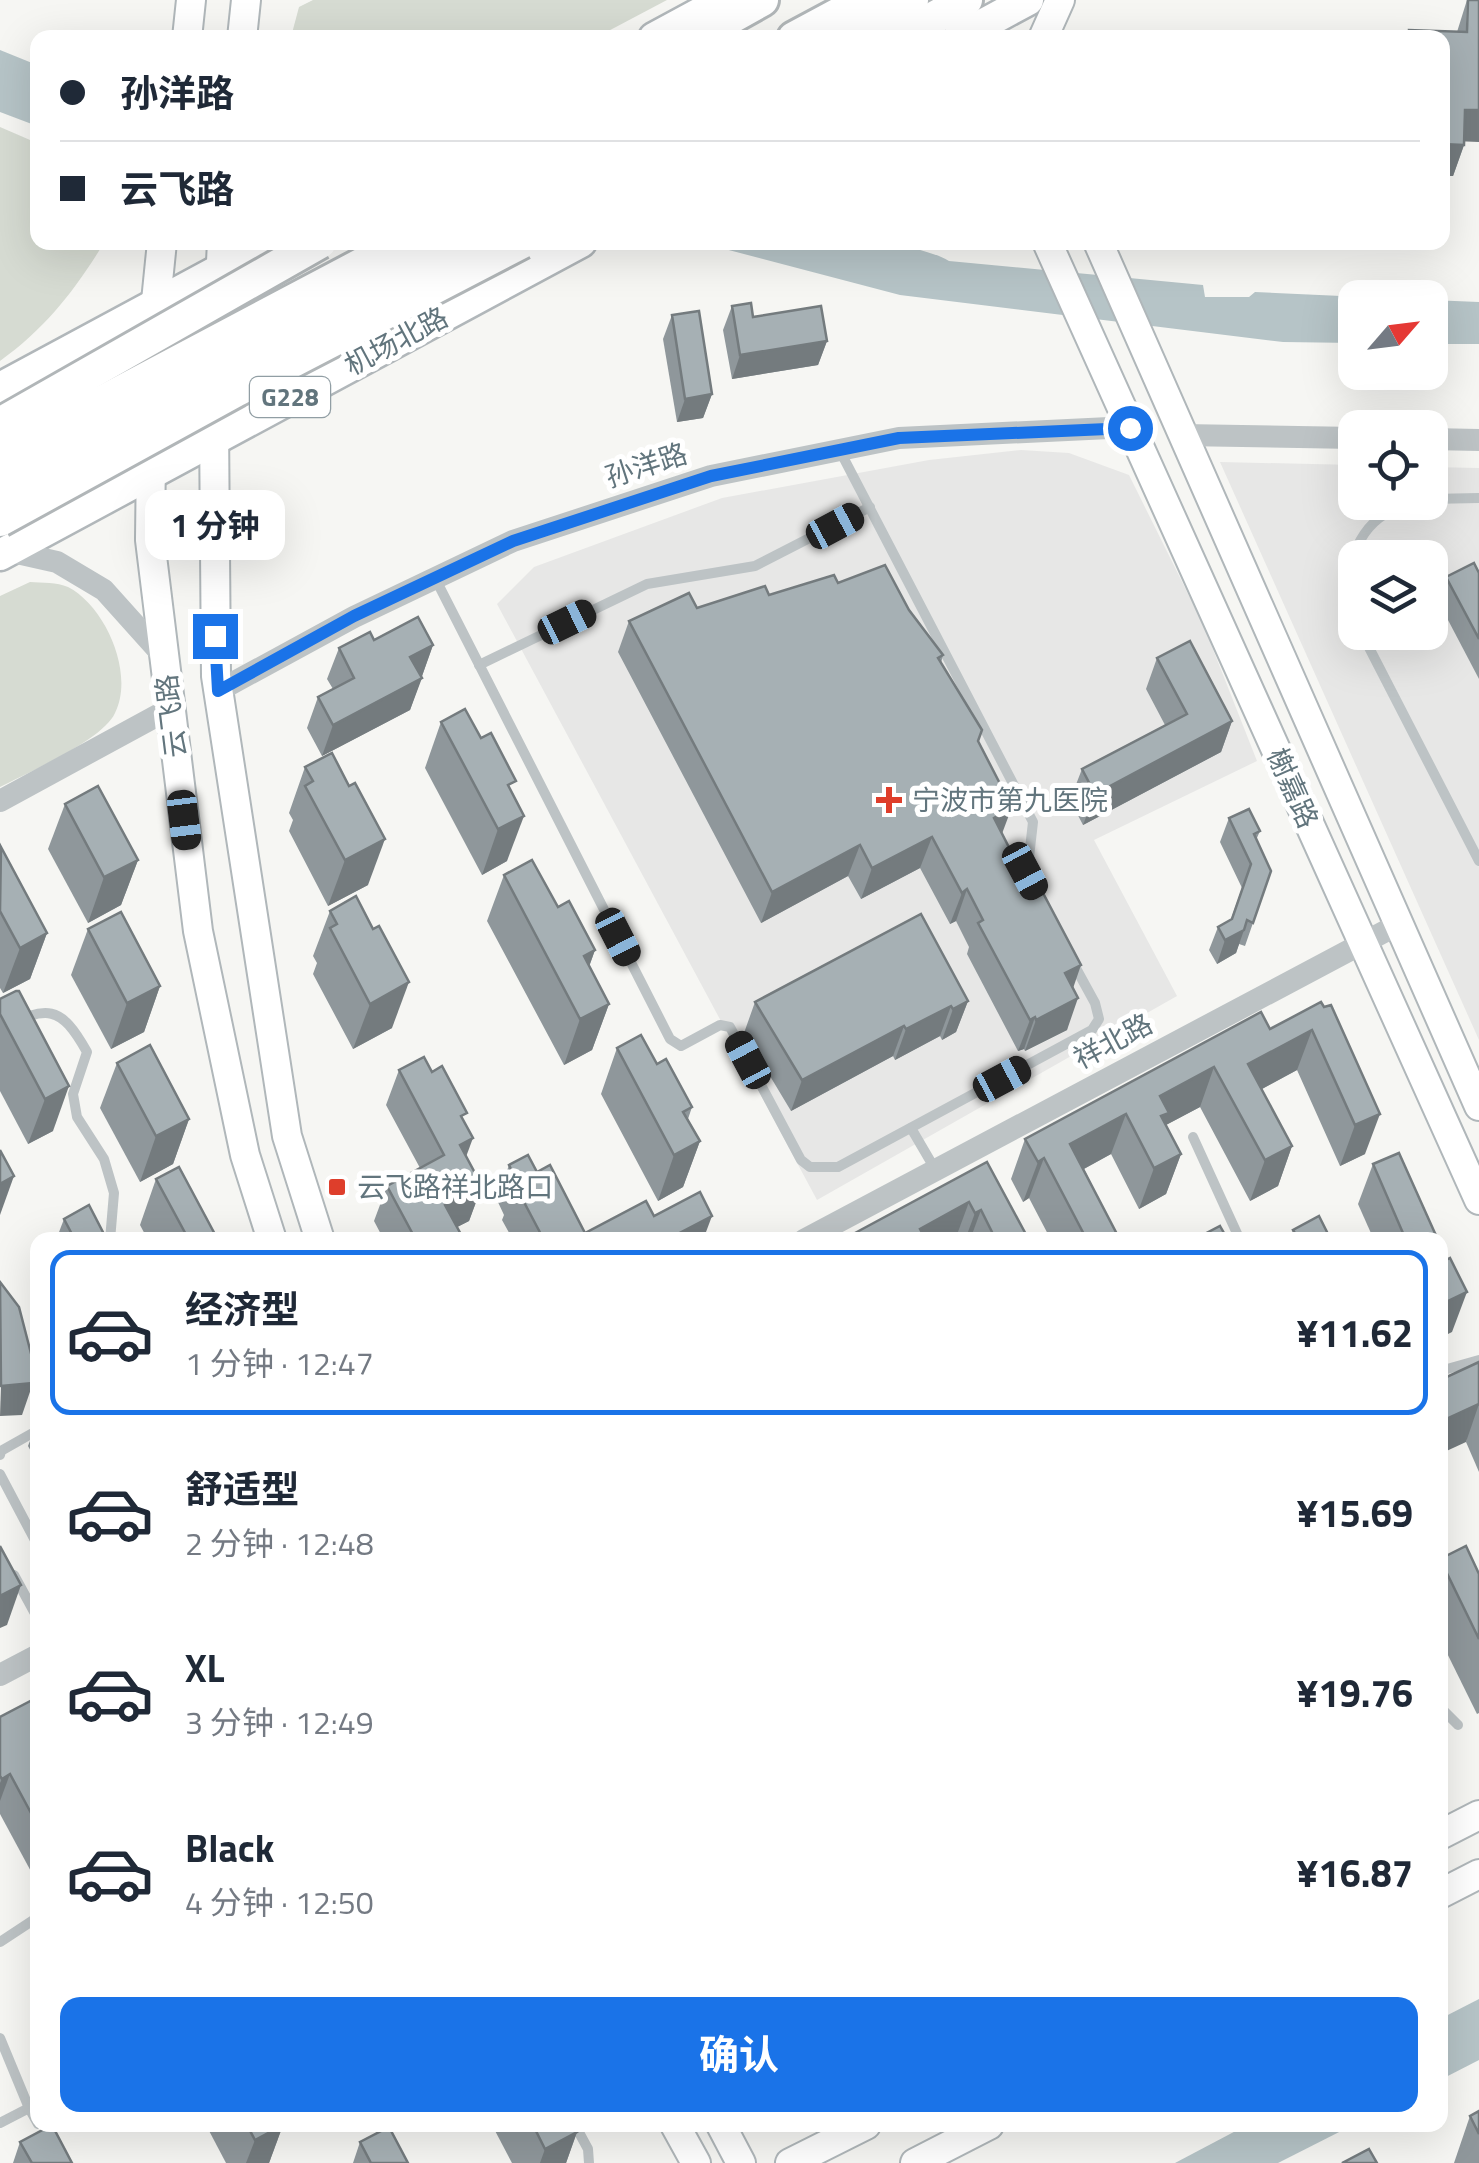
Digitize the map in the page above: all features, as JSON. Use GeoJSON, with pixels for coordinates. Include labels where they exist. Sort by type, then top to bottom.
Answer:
{"type":"FeatureCollection","features":[{"type":"Feature","properties":{"kind":"highway"},"geometry":{"type":"LineString","coordinates":[[708,30],[762,0]]}},
{"type":"Feature","properties":{"kind":"highway"},"geometry":{"type":"LineString","coordinates":[[809,30],[865,0]]}},
{"type":"Feature","properties":{"kind":"highway"},"geometry":{"type":"LineString","coordinates":[[857,30],[912,0]]}},
{"type":"Feature","properties":{"kind":"highway"},"geometry":{"type":"LineString","coordinates":[[912,30],[966,0]]}},
{"type":"Feature","properties":{"kind":"highway"},"geometry":{"type":"LineString","coordinates":[[0,424],[306,250]]}},
{"type":"Feature","properties":{"kind":"highway"},"geometry":{"type":"LineString","coordinates":[[0,456],[389,250]]}},
{"type":"Feature","properties":{"kind":"highway","name":"机场北路"},"geometry":{"type":"LineString","coordinates":[[0,488],[445,250]]}},
{"type":"Feature","properties":{"kind":"highway"},"geometry":{"type":"LineString","coordinates":[[3,542],[236,390],[507,250]]}},
{"type":"Feature","properties":{"kind":"main road"},"geometry":{"type":"LineString","coordinates":[[188,30],[192,0]]}},
{"type":"Feature","properties":{"kind":"main road"},"geometry":{"type":"LineString","coordinates":[[243,30],[246,0]]}},
{"type":"Feature","properties":{"kind":"main road"},"geometry":{"type":"LineString","coordinates":[[669,30],[724,0]]}},
{"type":"Feature","properties":{"kind":"main road"},"geometry":{"type":"LineString","coordinates":[[973,30],[1028,0]]}},
{"type":"Feature","properties":{"kind":"main road"},"geometry":{"type":"LineString","coordinates":[[1047,30],[1060,0]]}},
{"type":"Feature","properties":{"kind":"main road","name":"云飞路"},"geometry":{"type":"LineString","coordinates":[[161,250],[154,305],[150,540],[198,931],[245,1155],[269,1232]]}},
{"type":"Feature","properties":{"kind":"main road","name":"机场北路"},"geometry":{"type":"LineString","coordinates":[[3,542],[151,474],[566,250]]}},
{"type":"Feature","properties":{"kind":"main road","name":"榭嘉路"},"geometry":{"type":"LineString","coordinates":[[1051,250],[1479,1200]]}},
{"type":"Feature","properties":{"kind":"main road","name":"榭嘉路"},"geometry":{"type":"LineString","coordinates":[[1101,250],[1397,925],[1473,1075],[1479,1106]]}},
{"type":"Feature","properties":{"kind":"main road"},"geometry":{"type":"LineString","coordinates":[[0,388],[154,305],[220,256]]}},
{"type":"Feature","properties":{"kind":"main road","name":"云飞路"},"geometry":{"type":"LineString","coordinates":[[220,256],[213,438],[218,691],[288,1136],[318,1232]]}},
{"type":"Feature","properties":{"kind":"main road"},"geometry":{"type":"LineString","coordinates":[[1448,1831],[1479,1815]]}},
{"type":"Feature","properties":{"kind":"main road"},"geometry":{"type":"LineString","coordinates":[[1448,1890],[1479,1874]]}},
{"type":"Feature","properties":{"kind":"main road"},"geometry":{"type":"LineString","coordinates":[[679,2132],[696,2163]]}},
{"type":"Feature","properties":{"kind":"main road"},"geometry":{"type":"LineString","coordinates":[[726,2132],[741,2163]]}},
{"type":"Feature","properties":{"kind":"main road"},"geometry":{"type":"LineString","coordinates":[[790,2163],[852,2132]]}},
{"type":"Feature","properties":{"kind":"main road"},"geometry":{"type":"LineString","coordinates":[[915,2163],[975,2132]]}},
{"type":"Feature","properties":{"kind":"street","name":"孙洋路"},"geometry":{"type":"LineString","coordinates":[[218,691],[354,616],[513,541],[711,476],[899,438],[1130,428]]}},
{"type":"Feature","properties":{"kind":"street"},"geometry":{"type":"LineString","coordinates":[[1182,435],[1338,438]]}},
{"type":"Feature","properties":{"kind":"street"},"geometry":{"type":"LineString","coordinates":[[1448,439],[1479,440]]}},
{"type":"Feature","properties":{"kind":"street"},"geometry":{"type":"LineString","coordinates":[[3,542],[58,562],[104,590],[164,658]]}},
{"type":"Feature","properties":{"kind":"street"},"geometry":{"type":"LineString","coordinates":[[0,801],[170,708]]}},
{"type":"Feature","properties":{"kind":"street","name":"祥北路"},"geometry":{"type":"LineString","coordinates":[[819,1232],[935,1169],[982,1154],[1397,925]]}},
{"type":"Feature","properties":{"kind":"street"},"geometry":{"type":"LineString","coordinates":[[0,1675],[30,1658]]}},
{"type":"Feature","properties":{"kind":"street"},"geometry":{"type":"LineString","coordinates":[[0,1691],[30,1674]]}},
{"type":"Feature","properties":{"kind":"lane"},"geometry":{"type":"LineString","coordinates":[[839,450],[1033,822],[1025,871],[1034,888]]}},
{"type":"Feature","properties":{"kind":"lane"},"geometry":{"type":"LineString","coordinates":[[1448,498],[1479,498]]}},
{"type":"Feature","properties":{"kind":"lane"},"geometry":{"type":"LineString","coordinates":[[479,665],[647,584],[755,566],[870,508]]}},
{"type":"Feature","properties":{"kind":"lane"},"geometry":{"type":"LineString","coordinates":[[1361,540],[1378,520]]}},
{"type":"Feature","properties":{"kind":"lane"},"geometry":{"type":"LineString","coordinates":[[434,578],[670,1038],[681,1046],[720,1025],[730,1027],[801,1160],[810,1167],[838,1167],[1092,1030],[1099,1019],[1094,1003],[1068,954]]}},
{"type":"Feature","properties":{"kind":"lane"},"geometry":{"type":"LineString","coordinates":[[1370,650],[1479,861]]}},
{"type":"Feature","properties":{"kind":"lane"},"geometry":{"type":"LineString","coordinates":[[0,1028],[36,1012],[58,1013],[72,1025],[87,1052],[83,1074],[73,1094],[76,1117],[104,1159],[114,1193],[111,1232]]}},
{"type":"Feature","properties":{"kind":"lane"},"geometry":{"type":"LineString","coordinates":[[911,1128],[935,1169]]}},
{"type":"Feature","properties":{"kind":"lane"},"geometry":{"type":"LineString","coordinates":[[1193,1137],[1236,1232]]}},
{"type":"Feature","properties":{"kind":"lane"},"geometry":{"type":"LineString","coordinates":[[1448,1369],[1479,1360]]}},
{"type":"Feature","properties":{"kind":"lane"},"geometry":{"type":"LineString","coordinates":[[0,1455],[30,1435]]}},
{"type":"Feature","properties":{"kind":"lane"},"geometry":{"type":"LineString","coordinates":[[0,1474],[30,1531]]}},
{"type":"Feature","properties":{"kind":"lane"},"geometry":{"type":"LineString","coordinates":[[8,1562],[30,1604]]}},
{"type":"Feature","properties":{"kind":"lane"},"geometry":{"type":"LineString","coordinates":[[1448,1715],[1458,1725]]}},
{"type":"Feature","properties":{"kind":"lane"},"geometry":{"type":"LineString","coordinates":[[0,1942],[30,1922]]}},
{"type":"Feature","properties":{"kind":"lane"},"geometry":{"type":"LineString","coordinates":[[0,2038],[29,2108],[0,2123]]}},
{"type":"Feature","properties":{"kind":"lane"},"geometry":{"type":"LineString","coordinates":[[43,2132],[46,2138]]}},
{"type":"Feature","properties":{"kind":"lane"},"geometry":{"type":"LineString","coordinates":[[578,2132],[588,2149],[589,2163]]}},
{"type":"Feature","properties":{"kind":"shaded area"},"geometry":{"type":"Polygon","coordinates":[[[313,0],[667,0],[610,30],[293,30],[299,7],[313,0]]]}},
{"type":"Feature","properties":{"kind":"shaded area"},"geometry":{"type":"Polygon","coordinates":[[[0,50],[30,62],[30,123],[0,112],[0,50]]]}},
{"type":"Feature","properties":{"kind":"shaded area"},"geometry":{"type":"Polygon","coordinates":[[[0,127],[30,140],[30,250],[99,250],[58,307],[0,361],[0,127]]]}},
{"type":"Feature","properties":{"kind":"shaded area"},"geometry":{"type":"Polygon","coordinates":[[[729,250],[917,250],[949,261],[1203,285],[1205,297],[1249,297],[1255,292],[1338,296],[1338,343],[1283,342],[900,295],[729,250]]]}},
{"type":"Feature","properties":{"kind":"shaded area"},"geometry":{"type":"Polygon","coordinates":[[[1448,301],[1479,302],[1479,344],[1448,344],[1448,301]]]}},
{"type":"Feature","properties":{"kind":"shaded area","name":"宁波市第九医院"},"geometry":{"type":"Polygon","coordinates":[[[1021,450],[1069,453],[1129,475],[1203,624],[1257,761],[1094,840],[1177,996],[817,1200],[497,604],[534,567],[722,498],[929,460],[1021,450]]]}},
{"type":"Feature","properties":{"kind":"shaded area"},"geometry":{"type":"Polygon","coordinates":[[[1220,462],[1338,465],[1338,520],[1448,520],[1448,467],[1479,468],[1479,1040],[1220,462]]]}},
{"type":"Feature","properties":{"kind":"shaded area"},"geometry":{"type":"Polygon","coordinates":[[[30,582],[68,587],[94,609],[119,661],[120,697],[115,713],[96,734],[0,787],[0,596],[30,582]]]}},
{"type":"Feature","properties":{"kind":"shaded area"},"geometry":{"type":"Polygon","coordinates":[[[1479,1999],[1479,2060],[1448,2076],[1448,2015],[1479,1999]]]}},
{"type":"Feature","properties":{"kind":"shaded area"},"geometry":{"type":"Polygon","coordinates":[[[1234,2132],[1339,2132],[1278,2163],[1175,2163],[1234,2132]]]}},
{"type":"Feature","properties":{"kind":"building"},"geometry":{"type":"Polygon","coordinates":[[[1468,0],[1479,0],[1479,110],[1465,110],[1464,145],[1450,144],[1450,31],[1467,32],[1468,0]]]}},
{"type":"Feature","properties":{"kind":"building"},"geometry":{"type":"Polygon","coordinates":[[[751,303],[753,317],[821,306],[827,341],[740,355],[732,306],[751,303]]]}},
{"type":"Feature","properties":{"kind":"building"},"geometry":{"type":"Polygon","coordinates":[[[699,311],[712,394],[685,399],[672,315],[699,311]]]}},
{"type":"Feature","properties":{"kind":"building"},"geometry":{"type":"Polygon","coordinates":[[[1474,563],[1479,573],[1479,639],[1448,581],[1448,576],[1474,563]]]}},
{"type":"Feature","properties":{"kind":"building"},"geometry":{"type":"Polygon","coordinates":[[[885,565],[909,610],[943,655],[938,658],[982,730],[978,741],[1012,807],[994,818],[1017,863],[1025,859],[1081,965],[1065,973],[1078,998],[1036,1020],[1030,1020],[978,923],[983,920],[967,889],[962,893],[932,837],[872,868],[860,845],[772,892],[629,621],[689,593],[697,608],[765,586],[769,595],[834,575],[838,583],[885,565]]]}},
{"type":"Feature","properties":{"kind":"building"},"geometry":{"type":"Polygon","coordinates":[[[418,617],[433,645],[410,657],[422,678],[333,725],[318,697],[354,678],[339,648],[370,632],[374,640],[418,617]]]}},
{"type":"Feature","properties":{"kind":"building"},"geometry":{"type":"Polygon","coordinates":[[[1190,641],[1232,721],[1095,794],[1082,769],[1187,714],[1157,658],[1190,641]]]}},
{"type":"Feature","properties":{"kind":"building"},"geometry":{"type":"Polygon","coordinates":[[[465,709],[481,738],[491,733],[516,781],[508,785],[524,816],[498,829],[441,722],[465,709]]]}},
{"type":"Feature","properties":{"kind":"building"},"geometry":{"type":"Polygon","coordinates":[[[332,753],[349,786],[355,783],[385,839],[345,860],[305,786],[313,781],[305,767],[332,753]]]}},
{"type":"Feature","properties":{"kind":"building"},"geometry":{"type":"Polygon","coordinates":[[[98,786],[138,860],[104,877],[65,804],[98,786]]]}},
{"type":"Feature","properties":{"kind":"building"},"geometry":{"type":"Polygon","coordinates":[[[1249,809],[1260,831],[1254,834],[1271,871],[1253,923],[1247,920],[1244,930],[1225,940],[1218,927],[1232,919],[1251,864],[1229,818],[1249,809]]]}},
{"type":"Feature","properties":{"kind":"building"},"geometry":{"type":"Polygon","coordinates":[[[1,847],[47,933],[20,948],[0,911],[1,847]]]}},
{"type":"Feature","properties":{"kind":"building"},"geometry":{"type":"Polygon","coordinates":[[[532,860],[558,907],[569,901],[595,950],[584,956],[609,1004],[580,1019],[504,875],[532,860]]]}},
{"type":"Feature","properties":{"kind":"building"},"geometry":{"type":"Polygon","coordinates":[[[356,896],[373,929],[379,926],[409,982],[370,1004],[330,928],[337,924],[330,911],[356,896]]]}},
{"type":"Feature","properties":{"kind":"building"},"geometry":{"type":"Polygon","coordinates":[[[121,912],[160,986],[127,1003],[88,929],[121,912]]]}},
{"type":"Feature","properties":{"kind":"building"},"geometry":{"type":"Polygon","coordinates":[[[921,914],[968,1001],[906,1029],[904,1026],[802,1080],[755,1002],[921,914]]]}},
{"type":"Feature","properties":{"kind":"building"},"geometry":{"type":"Polygon","coordinates":[[[16,991],[69,1086],[45,1099],[0,1014],[0,999],[16,991]]]}},
{"type":"Feature","properties":{"kind":"building"},"geometry":{"type":"Polygon","coordinates":[[[1321,1002],[1324,1007],[1331,1005],[1380,1114],[1355,1125],[1312,1030],[1248,1064],[1292,1146],[1265,1160],[1214,1067],[1160,1096],[1169,1113],[1161,1116],[1181,1154],[1154,1168],[1126,1114],[1070,1144],[1116,1232],[1083,1232],[1044,1158],[1038,1162],[1025,1139],[1261,1012],[1270,1029],[1321,1002]]]}},
{"type":"Feature","properties":{"kind":"building"},"geometry":{"type":"Polygon","coordinates":[[[641,1035],[657,1064],[666,1059],[692,1107],[683,1112],[700,1141],[674,1155],[617,1048],[641,1035]]]}},
{"type":"Feature","properties":{"kind":"building"},"geometry":{"type":"Polygon","coordinates":[[[150,1045],[189,1119],[156,1136],[117,1063],[150,1045]]]}},
{"type":"Feature","properties":{"kind":"building"},"geometry":{"type":"Polygon","coordinates":[[[424,1057],[432,1072],[442,1066],[467,1113],[461,1116],[473,1138],[460,1145],[482,1186],[445,1205],[460,1232],[412,1232],[387,1186],[444,1155],[399,1070],[424,1057]]]}},
{"type":"Feature","properties":{"kind":"building"},"geometry":{"type":"Polygon","coordinates":[[[0,1150],[14,1176],[0,1184],[0,1150]]]}},
{"type":"Feature","properties":{"kind":"building"},"geometry":{"type":"Polygon","coordinates":[[[1399,1153],[1434,1232],[1403,1232],[1373,1164],[1399,1153]]]}},
{"type":"Feature","properties":{"kind":"building"},"geometry":{"type":"Polygon","coordinates":[[[528,1155],[537,1172],[550,1165],[584,1232],[540,1232],[509,1165],[528,1155]]]}},
{"type":"Feature","properties":{"kind":"building"},"geometry":{"type":"Polygon","coordinates":[[[987,1162],[1025,1232],[992,1232],[981,1210],[975,1213],[969,1202],[920,1229],[922,1232],[857,1232],[987,1162]]]}},
{"type":"Feature","properties":{"kind":"building"},"geometry":{"type":"Polygon","coordinates":[[[179,1167],[214,1232],[185,1232],[156,1179],[179,1167]]]}},
{"type":"Feature","properties":{"kind":"building"},"geometry":{"type":"Polygon","coordinates":[[[700,1192],[712,1216],[681,1232],[587,1232],[646,1201],[654,1216],[700,1192]]]}},
{"type":"Feature","properties":{"kind":"building"},"geometry":{"type":"Polygon","coordinates":[[[89,1205],[103,1232],[71,1232],[64,1219],[89,1205]]]}},
{"type":"Feature","properties":{"kind":"building"},"geometry":{"type":"Polygon","coordinates":[[[1319,1216],[1327,1232],[1294,1232],[1319,1216]]]}},
{"type":"Feature","properties":{"kind":"building"},"geometry":{"type":"Polygon","coordinates":[[[1450,1258],[1467,1292],[1448,1301],[1448,1259],[1450,1258]]]}},
{"type":"Feature","properties":{"kind":"building"},"geometry":{"type":"Polygon","coordinates":[[[0,1282],[19,1307],[30,1350],[30,1383],[1,1386],[0,1282]]]}},
{"type":"Feature","properties":{"kind":"building"},"geometry":{"type":"Polygon","coordinates":[[[1479,1362],[1479,1404],[1448,1418],[1448,1376],[1479,1362]]]}},
{"type":"Feature","properties":{"kind":"building"},"geometry":{"type":"Polygon","coordinates":[[[0,1546],[21,1585],[0,1596],[0,1546]]]}},
{"type":"Feature","properties":{"kind":"building"},"geometry":{"type":"Polygon","coordinates":[[[1466,1546],[1479,1574],[1479,1639],[1448,1575],[1448,1555],[1466,1546]]]}},
{"type":"Feature","properties":{"kind":"building"},"geometry":{"type":"Polygon","coordinates":[[[30,1701],[30,1811],[10,1774],[2,1779],[0,1776],[0,1717],[30,1701]]]}},
{"type":"Feature","properties":{"kind":"building"},"geometry":{"type":"Polygon","coordinates":[[[1479,2111],[1479,2134],[1470,2116],[1479,2111]]]}},
{"type":"Feature","properties":{"kind":"building"},"geometry":{"type":"Polygon","coordinates":[[[39,2132],[56,2132],[72,2163],[32,2163],[20,2142],[39,2132]]]}},
{"type":"Feature","properties":{"kind":"building"},"geometry":{"type":"Polygon","coordinates":[[[251,2132],[270,2132],[255,2140],[251,2132]]]}},
{"type":"Feature","properties":{"kind":"building"},"geometry":{"type":"Polygon","coordinates":[[[379,2132],[392,2132],[408,2163],[371,2163],[360,2142],[379,2132]]]}},
{"type":"Feature","properties":{"kind":"building"},"geometry":{"type":"Polygon","coordinates":[[[536,2132],[577,2132],[545,2149],[536,2132]]]}},
{"type":"Feature","properties":{"kind":"building"},"geometry":{"type":"Polygon","coordinates":[[[1369,2149],[1377,2163],[1342,2163],[1369,2149]]]}},
{"type":"Feature","properties":{"kind":"place","name":"宁波市第九医院"},"geometry":{"type":"Point","coordinates":[889,800]}},
{"type":"Feature","properties":{"kind":"place","name":"云飞路祥北路口"},"geometry":{"type":"Point","coordinates":[337,1187]}},
{"type":"Feature","properties":{"kind":"route"},"geometry":{"type":"LineString","coordinates":[[215,636],[218,691],[354,616],[513,541],[711,476],[899,438],[1130,428]]}}]}
